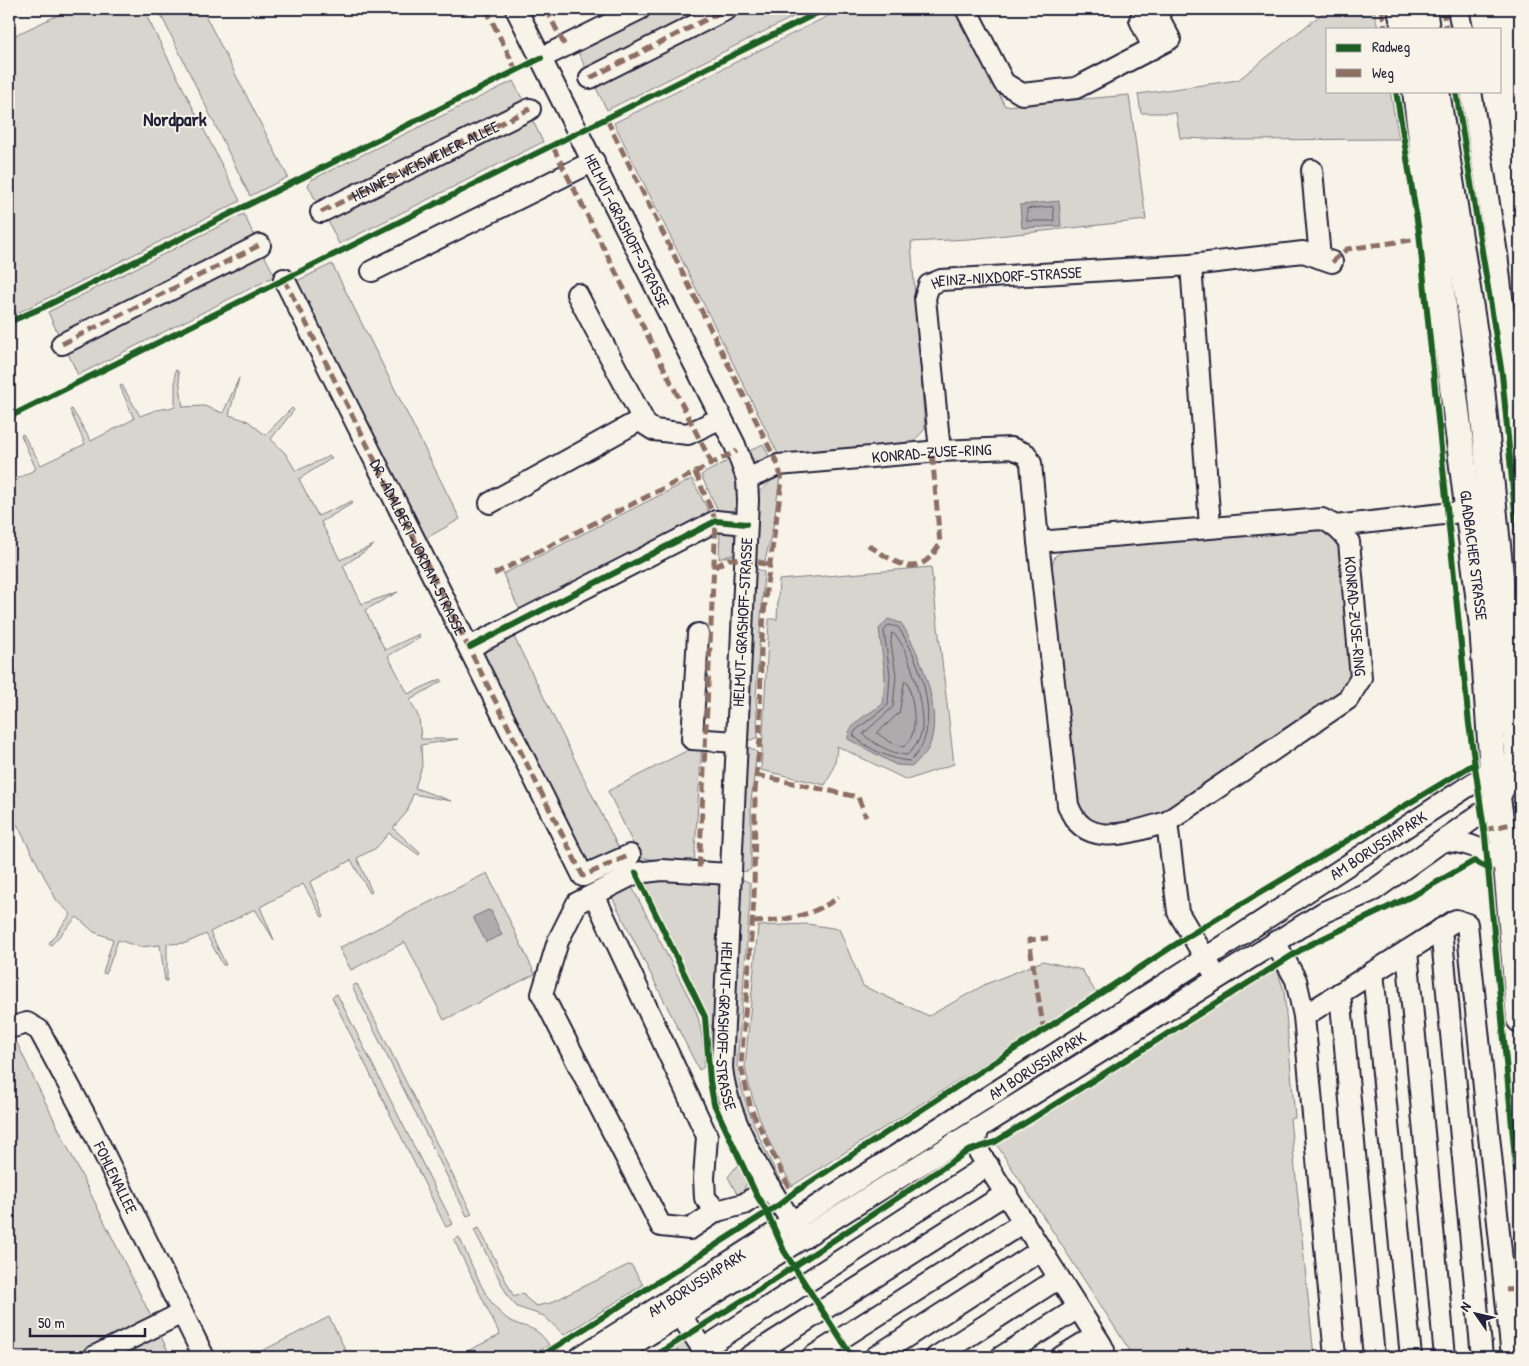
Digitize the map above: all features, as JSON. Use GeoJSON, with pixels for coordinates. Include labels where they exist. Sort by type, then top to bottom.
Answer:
{"type":"FeatureCollection","features":[{"type":"Feature","properties":{"kind":"main road"},"geometry":{"type":"LineString","coordinates":[[1401,9],[1405,28]]}},
{"type":"Feature","properties":{"kind":"main road"},"geometry":{"type":"LineString","coordinates":[[1423,9],[1426,28]]}},
{"type":"Feature","properties":{"kind":"main road","name":"GLADBACHER STRASSE"},"geometry":{"type":"LineString","coordinates":[[1416,92],[1483,626],[1496,802],[1507,867],[1520,1019]]}},
{"type":"Feature","properties":{"kind":"main road","name":"GLADBACHER STRASSE"},"geometry":{"type":"LineString","coordinates":[[1436,92],[1478,359],[1520,763]]}},
{"type":"Feature","properties":{"kind":"street","name":"HELMUT-GRASHOFF-STRASSE"},"geometry":{"type":"LineString","coordinates":[[516,9],[594,161],[721,418],[747,479],[722,1055],[724,1082],[732,1111],[770,1187],[804,1238]]}},
{"type":"Feature","properties":{"kind":"street"},"geometry":{"type":"LineString","coordinates":[[541,58],[640,9]]}},
{"type":"Feature","properties":{"kind":"street"},"geometry":{"type":"LineString","coordinates":[[590,78],[727,9]]}},
{"type":"Feature","properties":{"kind":"street"},"geometry":{"type":"LineString","coordinates":[[966,9],[1004,83],[1022,94],[1076,88],[1161,44],[1147,15]]}},
{"type":"Feature","properties":{"kind":"street"},"geometry":{"type":"LineString","coordinates":[[1458,9],[1462,28]]}},
{"type":"Feature","properties":{"kind":"street"},"geometry":{"type":"LineString","coordinates":[[1471,92],[1497,254],[1520,452]]}},
{"type":"Feature","properties":{"kind":"street","name":"HENNES-WEISWEILER-ALLEE"},"geometry":{"type":"LineString","coordinates":[[321,212],[530,109]]}},
{"type":"Feature","properties":{"kind":"street"},"geometry":{"type":"LineString","coordinates":[[372,271],[594,161]]}},
{"type":"Feature","properties":{"kind":"street","name":"HEINZ-NIXDORF-STRASSE"},"geometry":{"type":"LineString","coordinates":[[940,451],[926,298],[929,285],[941,280],[1191,265],[1303,252],[1326,260],[1312,170]]}},
{"type":"Feature","properties":{"kind":"street"},"geometry":{"type":"LineString","coordinates":[[62,344],[260,245]]}},
{"type":"Feature","properties":{"kind":"street"},"geometry":{"type":"LineString","coordinates":[[1191,265],[1210,526]]}},
{"type":"Feature","properties":{"kind":"street","name":"DR.-ADALBERT-JORDAN-STRASSE"},"geometry":{"type":"LineString","coordinates":[[284,279],[584,876],[630,855]]}},
{"type":"Feature","properties":{"kind":"street"},"geometry":{"type":"LineString","coordinates":[[577,294],[646,425],[654,430],[688,434],[721,418]]}},
{"type":"Feature","properties":{"kind":"street"},"geometry":{"type":"LineString","coordinates":[[490,503],[642,419]]}},
{"type":"Feature","properties":{"kind":"street","name":"KONRAD-ZUSE-RING"},"geometry":{"type":"LineString","coordinates":[[747,479],[778,465],[940,451],[1011,448],[1026,454],[1031,463],[1052,678],[1068,805],[1071,814],[1080,826],[1100,835],[1129,833],[1167,822],[1348,700],[1361,678],[1349,542],[1335,526]]}},
{"type":"Feature","properties":{"kind":"street"},"geometry":{"type":"LineString","coordinates":[[1038,542],[1210,526],[1322,519],[1335,526],[1470,511]]}},
{"type":"Feature","properties":{"kind":"street"},"geometry":{"type":"LineString","coordinates":[[470,647],[716,521],[746,524]]}},
{"type":"Feature","properties":{"kind":"street"},"geometry":{"type":"LineString","coordinates":[[698,634],[692,739],[736,742]]}},
{"type":"Feature","properties":{"kind":"street"},"geometry":{"type":"LineString","coordinates":[[1496,802],[1520,763]]}},
{"type":"Feature","properties":{"kind":"street","name":"AM BORUSSIAPARK"},"geometry":{"type":"LineString","coordinates":[[580,1357],[1204,958],[1493,770],[1520,763]]}},
{"type":"Feature","properties":{"kind":"street","name":"AM BORUSSIAPARK"},"geometry":{"type":"LineString","coordinates":[[613,1357],[1275,942],[1324,912],[1374,890],[1445,841],[1496,802]]}},
{"type":"Feature","properties":{"kind":"street"},"geometry":{"type":"LineString","coordinates":[[1167,822],[1178,912],[1217,978]]}},
{"type":"Feature","properties":{"kind":"street"},"geometry":{"type":"LineString","coordinates":[[1445,841],[1457,841],[1477,847],[1507,867]]}},
{"type":"Feature","properties":{"kind":"street"},"geometry":{"type":"LineString","coordinates":[[730,874],[662,870],[636,874],[577,903],[558,941],[542,994],[660,1226],[690,1229],[717,1211],[744,1204],[770,1187]]}},
{"type":"Feature","properties":{"kind":"street"},"geometry":{"type":"LineString","coordinates":[[594,895],[707,1136],[704,1178],[705,1198],[717,1211]]}},
{"type":"Feature","properties":{"kind":"street"},"geometry":{"type":"LineString","coordinates":[[1304,1016],[1456,920],[1467,924],[1512,1357]]}},
{"type":"Feature","properties":{"kind":"street"},"geometry":{"type":"LineString","coordinates":[[1441,929],[1482,1357]]}},
{"type":"Feature","properties":{"kind":"street"},"geometry":{"type":"LineString","coordinates":[[1275,942],[1296,980],[1304,1016],[1335,1357]]}},
{"type":"Feature","properties":{"kind":"street"},"geometry":{"type":"LineString","coordinates":[[1407,950],[1446,1357]]}},
{"type":"Feature","properties":{"kind":"street"},"geometry":{"type":"LineString","coordinates":[[1373,972],[1411,1357]]}},
{"type":"Feature","properties":{"kind":"street"},"geometry":{"type":"LineString","coordinates":[[1340,993],[1374,1357]]}},
{"type":"Feature","properties":{"kind":"street","name":"FOHLENALLEE"},"geometry":{"type":"LineString","coordinates":[[9,1028],[28,1023],[36,1024],[85,1115],[204,1357]]}},
{"type":"Feature","properties":{"kind":"street"},"geometry":{"type":"LineString","coordinates":[[979,1128],[975,1142],[1104,1350],[1102,1357]]}},
{"type":"Feature","properties":{"kind":"street"},"geometry":{"type":"LineString","coordinates":[[681,1316],[706,1353],[988,1165]]}},
{"type":"Feature","properties":{"kind":"street"},"geometry":{"type":"LineString","coordinates":[[749,1357],[1007,1193]]}},
{"type":"Feature","properties":{"kind":"street"},"geometry":{"type":"LineString","coordinates":[[812,1357],[1024,1222]]}},
{"type":"Feature","properties":{"kind":"street"},"geometry":{"type":"LineString","coordinates":[[874,1357],[1041,1250]]}},
{"type":"Feature","properties":{"kind":"street"},"geometry":{"type":"LineString","coordinates":[[936,1357],[1059,1278]]}},
{"type":"Feature","properties":{"kind":"street"},"geometry":{"type":"LineString","coordinates":[[1001,1357],[1078,1308]]}},
{"type":"Feature","properties":{"kind":"street"},"geometry":{"type":"LineString","coordinates":[[93,1357],[182,1313]]}},
{"type":"Feature","properties":{"kind":"street"},"geometry":{"type":"LineString","coordinates":[[1062,1357],[1095,1336]]}},
{"type":"Feature","properties":{"kind":"shaded area"},"geometry":{"type":"Polygon","coordinates":[[[71,9],[143,9],[240,201],[16,314],[9,298],[9,38],[71,9]]]}},
{"type":"Feature","properties":{"kind":"shaded area"},"geometry":{"type":"Polygon","coordinates":[[[158,9],[202,9],[288,177],[250,196],[158,9]]]}},
{"type":"Feature","properties":{"kind":"shaded area"},"geometry":{"type":"Polygon","coordinates":[[[655,9],[716,9],[588,73],[576,48],[655,9]]]}},
{"type":"Feature","properties":{"kind":"shaded area"},"geometry":{"type":"Polygon","coordinates":[[[746,9],[809,9],[607,110],[594,84],[746,9]]]}},
{"type":"Feature","properties":{"kind":"shaded area"},"geometry":{"type":"Polygon","coordinates":[[[842,9],[957,9],[1005,106],[1129,95],[1146,220],[969,239],[911,242],[925,429],[913,442],[895,447],[781,460],[614,123],[842,9]]]}},
{"type":"Feature","properties":{"kind":"shaded area"},"geometry":{"type":"Polygon","coordinates":[[[1328,9],[1374,9],[1378,28],[1326,28],[1326,92],[1390,92],[1399,139],[1237,140],[1180,138],[1176,113],[1141,113],[1138,94],[1238,80],[1328,9]]]}},
{"type":"Feature","properties":{"kind":"shaded area"},"geometry":{"type":"Polygon","coordinates":[[[513,81],[525,104],[319,207],[308,185],[311,180],[513,81]]]}},
{"type":"Feature","properties":{"kind":"shaded area"},"geometry":{"type":"Polygon","coordinates":[[[531,117],[543,142],[339,244],[327,219],[531,117]]]}},
{"type":"Feature","properties":{"kind":"shaded area"},"geometry":{"type":"Polygon","coordinates":[[[244,214],[256,240],[59,336],[48,312],[244,214]]]}},
{"type":"Feature","properties":{"kind":"shaded area"},"geometry":{"type":"Polygon","coordinates":[[[262,251],[275,276],[78,375],[66,349],[262,251]]]}},
{"type":"Feature","properties":{"kind":"shaded area"},"geometry":{"type":"Polygon","coordinates":[[[332,264],[460,519],[423,540],[295,282],[332,264]]]}},
{"type":"Feature","properties":{"kind":"shaded area"},"geometry":{"type":"Polygon","coordinates":[[[175,370],[178,371],[183,407],[204,406],[223,413],[239,378],[229,415],[248,421],[265,435],[292,408],[294,410],[271,439],[285,453],[296,471],[330,456],[332,458],[299,479],[318,516],[352,501],[353,503],[321,522],[340,560],[374,545],[343,566],[362,604],[398,592],[365,610],[385,650],[419,634],[420,637],[388,656],[408,694],[441,679],[442,681],[410,700],[419,718],[421,739],[458,739],[421,745],[422,766],[415,788],[451,801],[413,794],[407,812],[393,828],[420,853],[419,855],[389,833],[376,848],[357,858],[372,892],[370,893],[351,860],[310,882],[324,916],[322,917],[303,884],[260,907],[274,940],[255,909],[210,932],[226,965],[223,965],[206,934],[186,943],[167,944],[167,981],[165,981],[160,945],[140,947],[118,940],[106,974],[103,973],[113,939],[94,932],[77,917],[51,945],[49,943],[71,914],[57,901],[9,809],[9,483],[36,469],[21,435],[23,434],[41,465],[85,444],[70,410],[72,409],[91,441],[134,419],[120,386],[122,385],[140,416],[156,410],[175,407],[175,370]]]}},
{"type":"Feature","properties":{"kind":"shaded area"},"geometry":{"type":"Polygon","coordinates":[[[763,444],[771,460],[755,461],[747,452],[763,444]]]}},
{"type":"Feature","properties":{"kind":"shaded area"},"geometry":{"type":"Polygon","coordinates":[[[733,458],[737,474],[739,505],[727,517],[721,517],[701,475],[733,458]]]}},
{"type":"Feature","properties":{"kind":"shaded area"},"geometry":{"type":"Polygon","coordinates":[[[780,476],[774,522],[765,561],[753,559],[757,494],[771,481],[780,476]]]}},
{"type":"Feature","properties":{"kind":"shaded area"},"geometry":{"type":"Polygon","coordinates":[[[692,479],[711,516],[521,610],[517,605],[503,574],[692,479]]]}},
{"type":"Feature","properties":{"kind":"shaded area"},"geometry":{"type":"Polygon","coordinates":[[[1314,525],[1341,540],[1355,678],[1348,689],[1164,812],[1146,821],[1097,828],[1080,817],[1075,800],[1050,571],[1055,556],[1071,547],[1314,525]]]}},
{"type":"Feature","properties":{"kind":"shaded area"},"geometry":{"type":"Polygon","coordinates":[[[720,531],[731,532],[734,535],[738,549],[737,555],[719,559],[720,531]]]}},
{"type":"Feature","properties":{"kind":"shaded area"},"geometry":{"type":"Polygon","coordinates":[[[753,567],[764,572],[756,695],[758,737],[744,740],[753,567]]]}},
{"type":"Feature","properties":{"kind":"shaded area"},"geometry":{"type":"Polygon","coordinates":[[[931,567],[954,764],[907,780],[837,746],[834,766],[825,785],[761,770],[769,619],[777,619],[779,580],[931,567]]]}},
{"type":"Feature","properties":{"kind":"shaded area"},"geometry":{"type":"Polygon","coordinates":[[[512,633],[621,853],[587,869],[479,650],[512,633]]]}},
{"type":"Feature","properties":{"kind":"shaded area"},"geometry":{"type":"Polygon","coordinates":[[[702,743],[694,864],[642,858],[638,854],[608,791],[702,743]]]}},
{"type":"Feature","properties":{"kind":"shaded area"},"geometry":{"type":"Polygon","coordinates":[[[749,747],[757,752],[751,801],[751,869],[738,872],[744,748],[749,747]]]}},
{"type":"Feature","properties":{"kind":"shaded area"},"geometry":{"type":"Polygon","coordinates":[[[487,873],[535,974],[444,1020],[405,942],[351,970],[339,948],[487,873]]]}},
{"type":"Feature","properties":{"kind":"shaded area"},"geometry":{"type":"Polygon","coordinates":[[[649,878],[716,883],[720,888],[714,1033],[644,880],[649,878]]]}},
{"type":"Feature","properties":{"kind":"shaded area"},"geometry":{"type":"Polygon","coordinates":[[[740,878],[750,883],[750,900],[737,1066],[750,1115],[786,1192],[783,1194],[739,1110],[730,1076],[740,878]]]}},
{"type":"Feature","properties":{"kind":"shaded area"},"geometry":{"type":"Polygon","coordinates":[[[630,883],[696,1011],[704,1052],[704,1067],[699,1070],[610,893],[630,883]]]}},
{"type":"Feature","properties":{"kind":"shaded area"},"geometry":{"type":"Polygon","coordinates":[[[807,924],[839,929],[863,986],[929,1016],[986,984],[1043,961],[1082,970],[1096,993],[792,1186],[758,1114],[745,1067],[758,926],[807,924]]]}},
{"type":"Feature","properties":{"kind":"shaded area"},"geometry":{"type":"Polygon","coordinates":[[[1276,966],[1284,991],[1295,1118],[1290,1119],[1314,1357],[1134,1357],[995,1142],[1276,966]]]}},
{"type":"Feature","properties":{"kind":"shaded area"},"geometry":{"type":"Polygon","coordinates":[[[357,984],[472,1214],[467,1216],[352,986],[357,984]]]}},
{"type":"Feature","properties":{"kind":"shaded area"},"geometry":{"type":"Polygon","coordinates":[[[337,994],[453,1224],[446,1227],[332,997],[337,994]]]}},
{"type":"Feature","properties":{"kind":"shaded area"},"geometry":{"type":"Polygon","coordinates":[[[17,1043],[171,1357],[9,1357],[9,1047],[17,1043]]]}},
{"type":"Feature","properties":{"kind":"shaded area"},"geometry":{"type":"Polygon","coordinates":[[[739,1163],[747,1182],[743,1192],[738,1196],[728,1177],[739,1163]]]}},
{"type":"Feature","properties":{"kind":"shaded area"},"geometry":{"type":"Polygon","coordinates":[[[479,1228],[514,1297],[523,1293],[536,1306],[550,1303],[628,1265],[632,1266],[643,1285],[564,1335],[544,1316],[517,1307],[509,1298],[474,1230],[479,1228]]]}},
{"type":"Feature","properties":{"kind":"shaded area"},"geometry":{"type":"Polygon","coordinates":[[[459,1237],[484,1291],[497,1310],[511,1321],[538,1332],[549,1345],[530,1357],[455,1357],[500,1335],[454,1240],[459,1237]]]}},
{"type":"Feature","properties":{"kind":"shaded area"},"geometry":{"type":"Polygon","coordinates":[[[329,1317],[349,1357],[250,1357],[329,1317]]]}},
{"type":"Feature","properties":{"kind":"shaded area"},"geometry":{"type":"Polygon","coordinates":[[[687,1340],[698,1357],[659,1357],[687,1340]]]}},
{"type":"Feature","properties":{"kind":"water"},"geometry":{"type":"Polygon","coordinates":[[[1059,201],[1061,226],[1022,228],[1020,205],[1059,201]]]}},
{"type":"Feature","properties":{"kind":"water"},"geometry":{"type":"Polygon","coordinates":[[[888,619],[901,623],[916,650],[932,702],[934,719],[928,749],[913,766],[896,765],[848,739],[851,728],[855,723],[883,704],[885,675],[879,629],[888,619]]]}},
{"type":"Feature","properties":{"kind":"water"},"geometry":{"type":"Polygon","coordinates":[[[488,910],[491,911],[502,935],[486,942],[473,917],[488,910]]]}},
{"type":"Feature","properties":{"kind":"marked path"},"geometry":{"type":"LineString","coordinates":[[486,9],[516,70]]}},
{"type":"Feature","properties":{"kind":"marked path"},"geometry":{"type":"LineString","coordinates":[[546,9],[565,46]]}},
{"type":"Feature","properties":{"kind":"marked path"},"geometry":{"type":"LineString","coordinates":[[590,78],[727,9]]}},
{"type":"Feature","properties":{"kind":"marked path"},"geometry":{"type":"LineString","coordinates":[[1382,9],[1385,28]]}},
{"type":"Feature","properties":{"kind":"marked path"},"geometry":{"type":"LineString","coordinates":[[1443,9],[1446,28]]}},
{"type":"Feature","properties":{"kind":"marked path"},"geometry":{"type":"LineString","coordinates":[[321,212],[530,109]]}},
{"type":"Feature","properties":{"kind":"marked path"},"geometry":{"type":"LineString","coordinates":[[607,120],[778,465],[782,481],[766,591],[761,651],[760,739],[755,791],[754,899],[741,1066],[751,1109],[792,1194]]}},
{"type":"Feature","properties":{"kind":"marked path"},"geometry":{"type":"LineString","coordinates":[[553,147],[712,464]]}},
{"type":"Feature","properties":{"kind":"marked path"},"geometry":{"type":"LineString","coordinates":[[1332,262],[1347,249],[1419,239]]}},
{"type":"Feature","properties":{"kind":"marked path"},"geometry":{"type":"LineString","coordinates":[[62,344],[260,245]]}},
{"type":"Feature","properties":{"kind":"marked path"},"geometry":{"type":"LineString","coordinates":[[284,279],[583,876],[630,855]]}},
{"type":"Feature","properties":{"kind":"marked path"},"geometry":{"type":"LineString","coordinates":[[494,574],[737,451]]}},
{"type":"Feature","properties":{"kind":"marked path"},"geometry":{"type":"LineString","coordinates":[[868,545],[897,563],[915,566],[923,563],[931,556],[940,544],[932,451]]}},
{"type":"Feature","properties":{"kind":"marked path"},"geometry":{"type":"LineString","coordinates":[[695,472],[716,521],[699,872]]}},
{"type":"Feature","properties":{"kind":"marked path"},"geometry":{"type":"LineString","coordinates":[[715,567],[729,559],[771,565]]}},
{"type":"Feature","properties":{"kind":"marked path"},"geometry":{"type":"LineString","coordinates":[[756,775],[858,797],[866,817]]}},
{"type":"Feature","properties":{"kind":"marked path"},"geometry":{"type":"LineString","coordinates":[[1484,830],[1520,822]]}},
{"type":"Feature","properties":{"kind":"marked path"},"geometry":{"type":"LineString","coordinates":[[753,922],[787,919],[809,913],[839,897]]}},
{"type":"Feature","properties":{"kind":"marked path"},"geometry":{"type":"LineString","coordinates":[[1044,1032],[1029,940],[1048,938]]}},
{"type":"Feature","properties":{"kind":"marked path"},"geometry":{"type":"LineString","coordinates":[[1506,1290],[1520,1289]]}},
{"type":"Feature","properties":{"kind":"cycle path"},"geometry":{"type":"LineString","coordinates":[[9,417],[825,9]]}},
{"type":"Feature","properties":{"kind":"cycle path"},"geometry":{"type":"LineString","coordinates":[[9,322],[44,307],[541,58]]}},
{"type":"Feature","properties":{"kind":"cycle path"},"geometry":{"type":"LineString","coordinates":[[1396,92],[1419,232],[1469,724],[1485,836],[1520,1212]]}},
{"type":"Feature","properties":{"kind":"cycle path"},"geometry":{"type":"LineString","coordinates":[[1456,92],[1502,374],[1520,565]]}},
{"type":"Feature","properties":{"kind":"cycle path"},"geometry":{"type":"LineString","coordinates":[[470,647],[716,521],[746,524]]}},
{"type":"Feature","properties":{"kind":"cycle path"},"geometry":{"type":"LineString","coordinates":[[540,1357],[780,1204],[792,1194],[1190,935],[1474,764]]}},
{"type":"Feature","properties":{"kind":"cycle path"},"geometry":{"type":"LineString","coordinates":[[653,1357],[751,1295],[968,1151],[995,1142],[1307,946],[1416,894],[1474,861],[1488,868]]}},
{"type":"Feature","properties":{"kind":"cycle path"},"geometry":{"type":"LineString","coordinates":[[636,873],[705,1017],[710,1081],[714,1104],[784,1251],[852,1357]]}},
{"type":"Feature","properties":{"kind":"district","name":"Nordpark"},"geometry":{"type":"Point","coordinates":[175,119]}}]}
